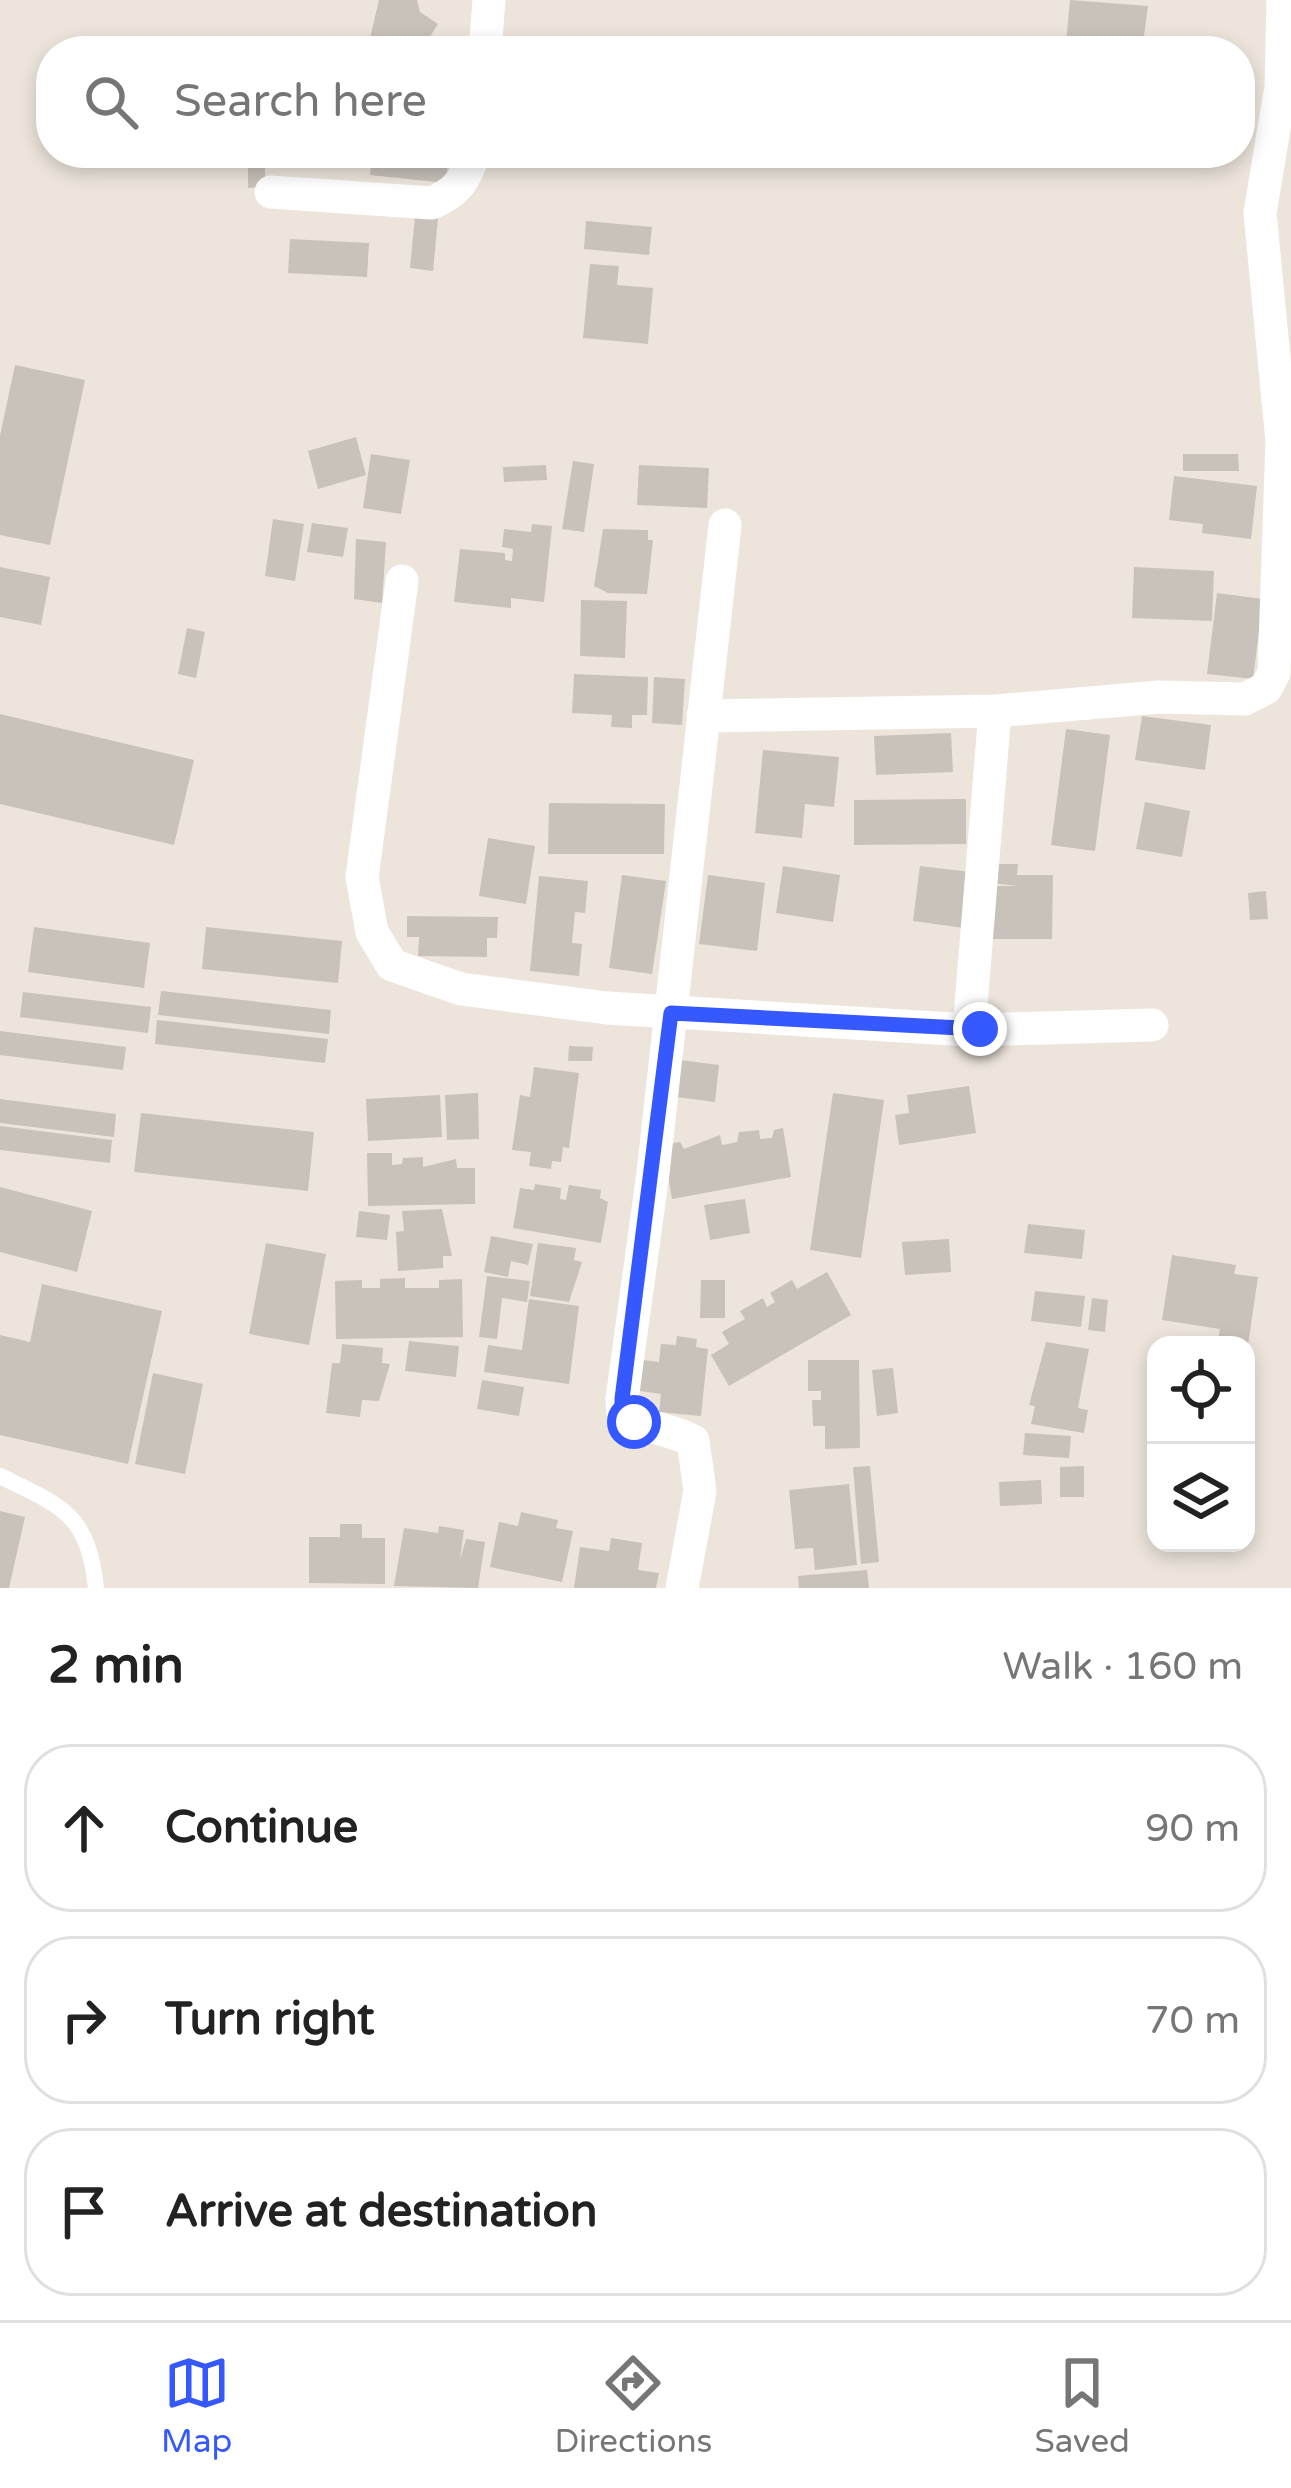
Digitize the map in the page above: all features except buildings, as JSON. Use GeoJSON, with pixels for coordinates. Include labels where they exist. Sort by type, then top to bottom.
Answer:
{"type":"FeatureCollection","features":[{"type":"Feature","properties":{"kind":"street"},"geometry":{"type":"LineString","coordinates":[[486,36],[489,0]]}},
{"type":"Feature","properties":{"kind":"street"},"geometry":{"type":"LineString","coordinates":[[703,716],[995,711],[1160,697],[1245,699],[1266,688],[1274,673],[1282,440],[1260,213],[1281,88],[1283,0]]}},
{"type":"Feature","properties":{"kind":"street"},"geometry":{"type":"LineString","coordinates":[[272,192],[431,203],[452,195],[469,168]]}},
{"type":"Feature","properties":{"kind":"street"},"geometry":{"type":"LineString","coordinates":[[682,1588],[700,1491],[694,1441],[670,1428],[634,1422],[622,1414],[622,1399],[671,1013],[724,525]]}},
{"type":"Feature","properties":{"kind":"street"},"geometry":{"type":"LineString","coordinates":[[402,581],[362,877],[372,932],[392,965],[428,981],[671,1013],[969,1030],[1152,1025]]}},
{"type":"Feature","properties":{"kind":"street"},"geometry":{"type":"LineString","coordinates":[[969,1030],[995,711]]}},
{"type":"Feature","properties":{"kind":"lane"},"geometry":{"type":"LineString","coordinates":[[0,1476],[67,1508],[92,1556],[96,1588]]}},
{"type":"Feature","properties":{"kind":"route"},"geometry":{"type":"LineString","coordinates":[[634,1422],[622,1414],[622,1399],[671,1013],[980,1029]]}}]}
